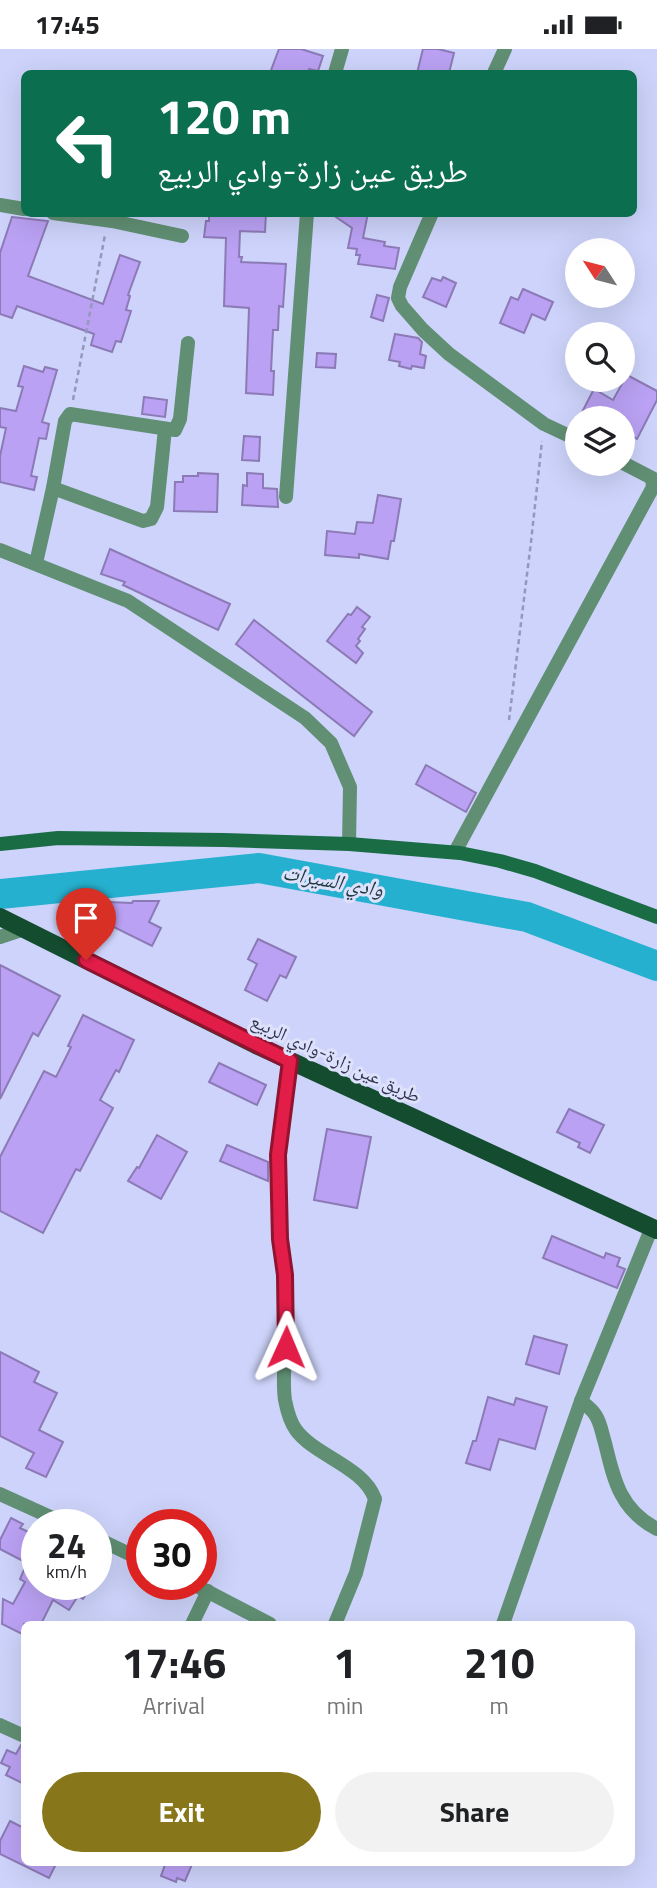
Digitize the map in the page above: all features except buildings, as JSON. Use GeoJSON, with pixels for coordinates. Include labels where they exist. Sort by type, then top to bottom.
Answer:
{"type":"FeatureCollection","features":[{"type":"Feature","properties":{"kind":"main road"},"geometry":{"type":"LineString","coordinates":[[0,844],[58,838],[224,840],[349,844],[455,852],[536,871],[657,917]]}},
{"type":"Feature","properties":{"kind":"main road","name":"طريق عين زارة-وادي الربيع"},"geometry":{"type":"LineString","coordinates":[[0,917],[290,1061],[654,1228]]}},
{"type":"Feature","properties":{"kind":"street"},"geometry":{"type":"LineString","coordinates":[[336,70],[342,49]]}},
{"type":"Feature","properties":{"kind":"street"},"geometry":{"type":"LineString","coordinates":[[495,70],[505,49]]}},
{"type":"Feature","properties":{"kind":"street"},"geometry":{"type":"LineString","coordinates":[[0,205],[21,208]]}},
{"type":"Feature","properties":{"kind":"street"},"geometry":{"type":"LineString","coordinates":[[80,217],[182,236]]}},
{"type":"Feature","properties":{"kind":"street"},"geometry":{"type":"LineString","coordinates":[[286,497],[307,217]]}},
{"type":"Feature","properties":{"kind":"street"},"geometry":{"type":"LineString","coordinates":[[430,217],[400,287],[398,298],[402,306],[449,354],[544,424],[565,434]]}},
{"type":"Feature","properties":{"kind":"street"},"geometry":{"type":"LineString","coordinates":[[36,563],[65,421],[70,414],[175,430],[180,419],[188,343]]}},
{"type":"Feature","properties":{"kind":"street"},"geometry":{"type":"LineString","coordinates":[[53,488],[144,521],[151,519],[157,507],[165,429]]}},
{"type":"Feature","properties":{"kind":"street"},"geometry":{"type":"LineString","coordinates":[[455,852],[653,487],[652,478],[635,469]]}},
{"type":"Feature","properties":{"kind":"street"},"geometry":{"type":"LineString","coordinates":[[0,551],[128,601],[305,718],[331,743],[350,787],[349,844]]}},
{"type":"Feature","properties":{"kind":"street"},"geometry":{"type":"LineString","coordinates":[[0,937],[24,929]]}},
{"type":"Feature","properties":{"kind":"street"},"geometry":{"type":"LineString","coordinates":[[290,1061],[278,1155],[280,1239],[287,1322],[285,1398],[296,1430],[361,1480],[372,1491],[375,1499],[356,1573],[336,1621]]}},
{"type":"Feature","properties":{"kind":"street"},"geometry":{"type":"LineString","coordinates":[[504,1621],[580,1401],[654,1228]]}},
{"type":"Feature","properties":{"kind":"street"},"geometry":{"type":"LineString","coordinates":[[580,1401],[595,1414],[600,1424],[619,1492],[637,1517],[657,1529]]}},
{"type":"Feature","properties":{"kind":"street"},"geometry":{"type":"LineString","coordinates":[[0,1494],[33,1509]]}},
{"type":"Feature","properties":{"kind":"street"},"geometry":{"type":"LineString","coordinates":[[217,1596],[264,1621]]}},
{"type":"Feature","properties":{"kind":"street"},"geometry":{"type":"LineString","coordinates":[[193,1621],[204,1600]]}},
{"type":"Feature","properties":{"kind":"street"},"geometry":{"type":"LineString","coordinates":[[0,1725],[21,1735]]}},
{"type":"Feature","properties":{"kind":"path"},"geometry":{"type":"LineString","coordinates":[[70,414],[108,221]]}},
{"type":"Feature","properties":{"kind":"path"},"geometry":{"type":"LineString","coordinates":[[509,721],[544,424]]}},
{"type":"Feature","properties":{"kind":"waterway","name":"وادي السيرات"},"geometry":{"type":"LineString","coordinates":[[0,894],[259,868],[527,917],[657,966]]}},
{"type":"Feature","properties":{"kind":"route"},"geometry":{"type":"LineString","coordinates":[[86,960],[290,1061],[278,1155],[286,1347]]}}]}
